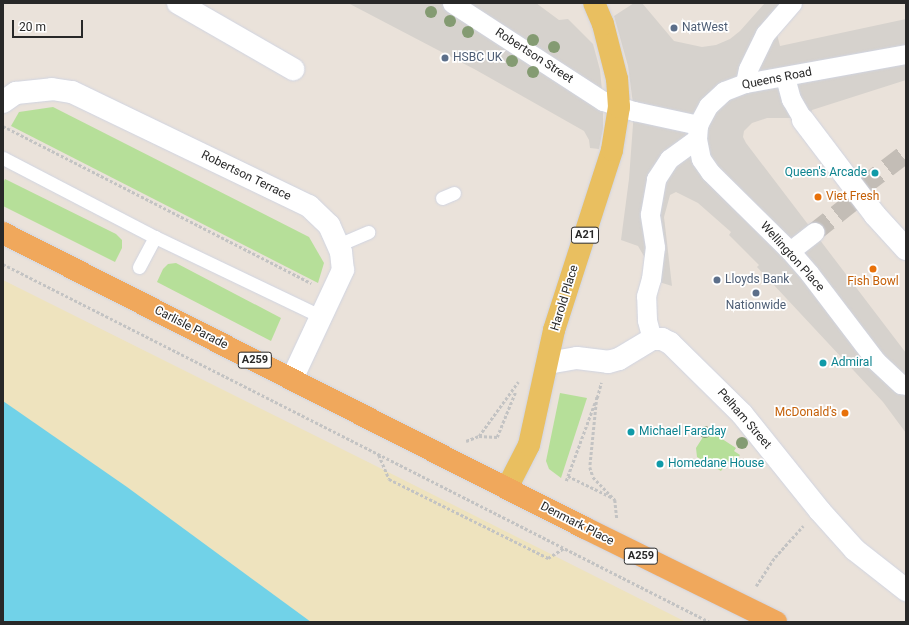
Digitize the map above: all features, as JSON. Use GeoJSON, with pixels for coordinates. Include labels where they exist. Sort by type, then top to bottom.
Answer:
{"type":"FeatureCollection","features":[{"type":"Feature","properties":{"kind":"highway","name":"Carlisle Parade"},"geometry":{"type":"LineString","coordinates":[[3,233],[507,488]]}},
{"type":"Feature","properties":{"kind":"highway","name":"Denmark Place"},"geometry":{"type":"LineString","coordinates":[[507,488],[776,622]]}},
{"type":"Feature","properties":{"kind":"main road","name":"A21"},"geometry":{"type":"LineString","coordinates":[[594,3],[603,24],[617,79],[619,107]]}},
{"type":"Feature","properties":{"kind":"main road","name":"Harold Place"},"geometry":{"type":"LineString","coordinates":[[507,488],[529,445],[554,330],[612,150],[619,107]]}},
{"type":"Feature","properties":{"kind":"street"},"geometry":{"type":"LineString","coordinates":[[178,3],[293,69]]}},
{"type":"Feature","properties":{"kind":"street","name":"Robertson Street"},"geometry":{"type":"LineString","coordinates":[[452,3],[603,100],[619,107]]}},
{"type":"Feature","properties":{"kind":"street"},"geometry":{"type":"LineString","coordinates":[[745,83],[748,69],[765,34],[792,3]]}},
{"type":"Feature","properties":{"kind":"street","name":"Queens Road"},"geometry":{"type":"LineString","coordinates":[[698,132],[708,106],[724,91],[745,83],[906,54]]}},
{"type":"Feature","properties":{"kind":"street"},"geometry":{"type":"LineString","coordinates":[[785,77],[791,99],[803,120],[875,215],[906,249]]}},
{"type":"Feature","properties":{"kind":"street","name":"Robertson Terrace"},"geometry":{"type":"LineString","coordinates":[[3,102],[16,93],[52,89],[72,92],[309,206],[329,225],[338,245],[343,270],[292,379]]}},
{"type":"Feature","properties":{"kind":"street"},"geometry":{"type":"LineString","coordinates":[[548,363],[576,358],[608,362],[619,359],[652,339],[647,320],[646,296],[651,280],[655,247],[650,214],[656,179],[669,159],[698,132],[619,107]]}},
{"type":"Feature","properties":{"kind":"street","name":"Wellington Place"},"geometry":{"type":"LineString","coordinates":[[698,132],[701,159],[710,172],[790,251],[809,273],[876,361],[904,388]]}},
{"type":"Feature","properties":{"kind":"street"},"geometry":{"type":"LineString","coordinates":[[790,251],[814,232]]}},
{"type":"Feature","properties":{"kind":"street","name":"Pelham Street"},"geometry":{"type":"LineString","coordinates":[[652,339],[662,339],[670,343],[742,414],[820,511],[855,550],[906,590]]}},
{"type":"Feature","properties":{"kind":"lane"},"geometry":{"type":"LineString","coordinates":[[3,158],[155,237],[322,317]]}},
{"type":"Feature","properties":{"kind":"lane"},"geometry":{"type":"LineString","coordinates":[[338,245],[368,232]]}},
{"type":"Feature","properties":{"kind":"lane"},"geometry":{"type":"LineString","coordinates":[[139,267],[155,237]]}},
{"type":"Feature","properties":{"kind":"path"},"geometry":{"type":"LineString","coordinates":[[3,126],[333,294]]}},
{"type":"Feature","properties":{"kind":"path"},"geometry":{"type":"LineString","coordinates":[[3,264],[710,622]]}},
{"type":"Feature","properties":{"kind":"path"},"geometry":{"type":"LineString","coordinates":[[521,378],[497,437],[479,436],[491,419],[521,378]]}},
{"type":"Feature","properties":{"kind":"path"},"geometry":{"type":"LineString","coordinates":[[566,481],[597,397],[590,467],[593,477],[615,500],[568,476]]}},
{"type":"Feature","properties":{"kind":"path"},"geometry":{"type":"LineString","coordinates":[[379,454],[389,479],[548,558],[564,548]]}},
{"type":"Feature","properties":{"kind":"path"},"geometry":{"type":"LineString","coordinates":[[743,605],[779,553],[820,511]]}},
{"type":"Feature","properties":{"kind":"green space"},"geometry":{"type":"Polygon","coordinates":[[[53,107],[309,237],[324,263],[318,283],[11,126],[19,112],[53,107]]]}},
{"type":"Feature","properties":{"kind":"green space"},"geometry":{"type":"Polygon","coordinates":[[[5,179],[116,234],[122,240],[122,248],[115,262],[3,206],[3,183],[5,179]]]}},
{"type":"Feature","properties":{"kind":"green space"},"geometry":{"type":"Polygon","coordinates":[[[176,263],[281,318],[271,341],[157,282],[163,269],[168,264],[176,263]]]}},
{"type":"Feature","properties":{"kind":"green space"},"geometry":{"type":"Polygon","coordinates":[[[560,393],[587,398],[561,478],[549,469],[546,461],[560,393]]]}},
{"type":"Feature","properties":{"kind":"green space"},"geometry":{"type":"Polygon","coordinates":[[[710,431],[736,448],[734,451],[740,455],[734,465],[728,461],[721,471],[697,457],[696,448],[703,437],[706,438],[710,431]]]}},
{"type":"Feature","properties":{"kind":"sand"},"geometry":{"type":"Polygon","coordinates":[[[3,280],[372,464],[686,622],[3,622],[3,280]]]}},
{"type":"Feature","properties":{"kind":"shaded area"},"geometry":{"type":"Polygon","coordinates":[[[348,3],[536,3],[559,20],[568,19],[593,44],[600,70],[603,101],[603,129],[599,149],[590,148],[589,140],[584,131],[476,70],[348,3]]]}},
{"type":"Feature","properties":{"kind":"shaded area"},"geometry":{"type":"Polygon","coordinates":[[[634,3],[642,3],[674,41],[702,47],[716,45],[730,39],[740,31],[765,3],[803,3],[777,34],[780,46],[906,19],[906,80],[812,110],[810,118],[767,118],[752,123],[744,131],[743,137],[746,143],[906,353],[906,433],[883,402],[757,267],[759,265],[729,235],[731,232],[698,203],[676,192],[670,195],[664,217],[672,286],[643,277],[648,263],[638,246],[621,240],[629,179],[634,111],[628,66],[614,16],[634,3]]]}},
{"type":"Feature","properties":{"kind":"water"},"geometry":{"type":"Polygon","coordinates":[[[3,401],[127,487],[311,622],[3,622],[3,401]]]}},
{"type":"Feature","properties":{"kind":"tunnel"},"geometry":{"type":"LineString","coordinates":[[864,185],[906,153]]}},
{"type":"Feature","properties":{"kind":"tunnel"},"geometry":{"type":"LineString","coordinates":[[814,232],[853,201]]}},
{"type":"Feature","properties":{"kind":"place","name":"NatWest"},"geometry":{"type":"Point","coordinates":[674,28]}},
{"type":"Feature","properties":{"kind":"place","name":"HSBC UK"},"geometry":{"type":"Point","coordinates":[445,58]}},
{"type":"Feature","properties":{"kind":"place","name":"Queen's Arcade"},"geometry":{"type":"Point","coordinates":[875,173]}},
{"type":"Feature","properties":{"kind":"place","name":"Viet Fresh"},"geometry":{"type":"Point","coordinates":[818,197]}},
{"type":"Feature","properties":{"kind":"place","name":"Fish Bowl"},"geometry":{"type":"Point","coordinates":[873,269]}},
{"type":"Feature","properties":{"kind":"place","name":"Lloyds Bank"},"geometry":{"type":"Point","coordinates":[717,280]}},
{"type":"Feature","properties":{"kind":"place","name":"Nationwide"},"geometry":{"type":"Point","coordinates":[756,293]}},
{"type":"Feature","properties":{"kind":"place","name":"Admiral"},"geometry":{"type":"Point","coordinates":[823,363]}},
{"type":"Feature","properties":{"kind":"place","name":"McDonald's"},"geometry":{"type":"Point","coordinates":[845,413]}},
{"type":"Feature","properties":{"kind":"place","name":"Michael Faraday"},"geometry":{"type":"Point","coordinates":[631,432]}},
{"type":"Feature","properties":{"kind":"place","name":"Homedane House"},"geometry":{"type":"Point","coordinates":[660,464]}}]}
